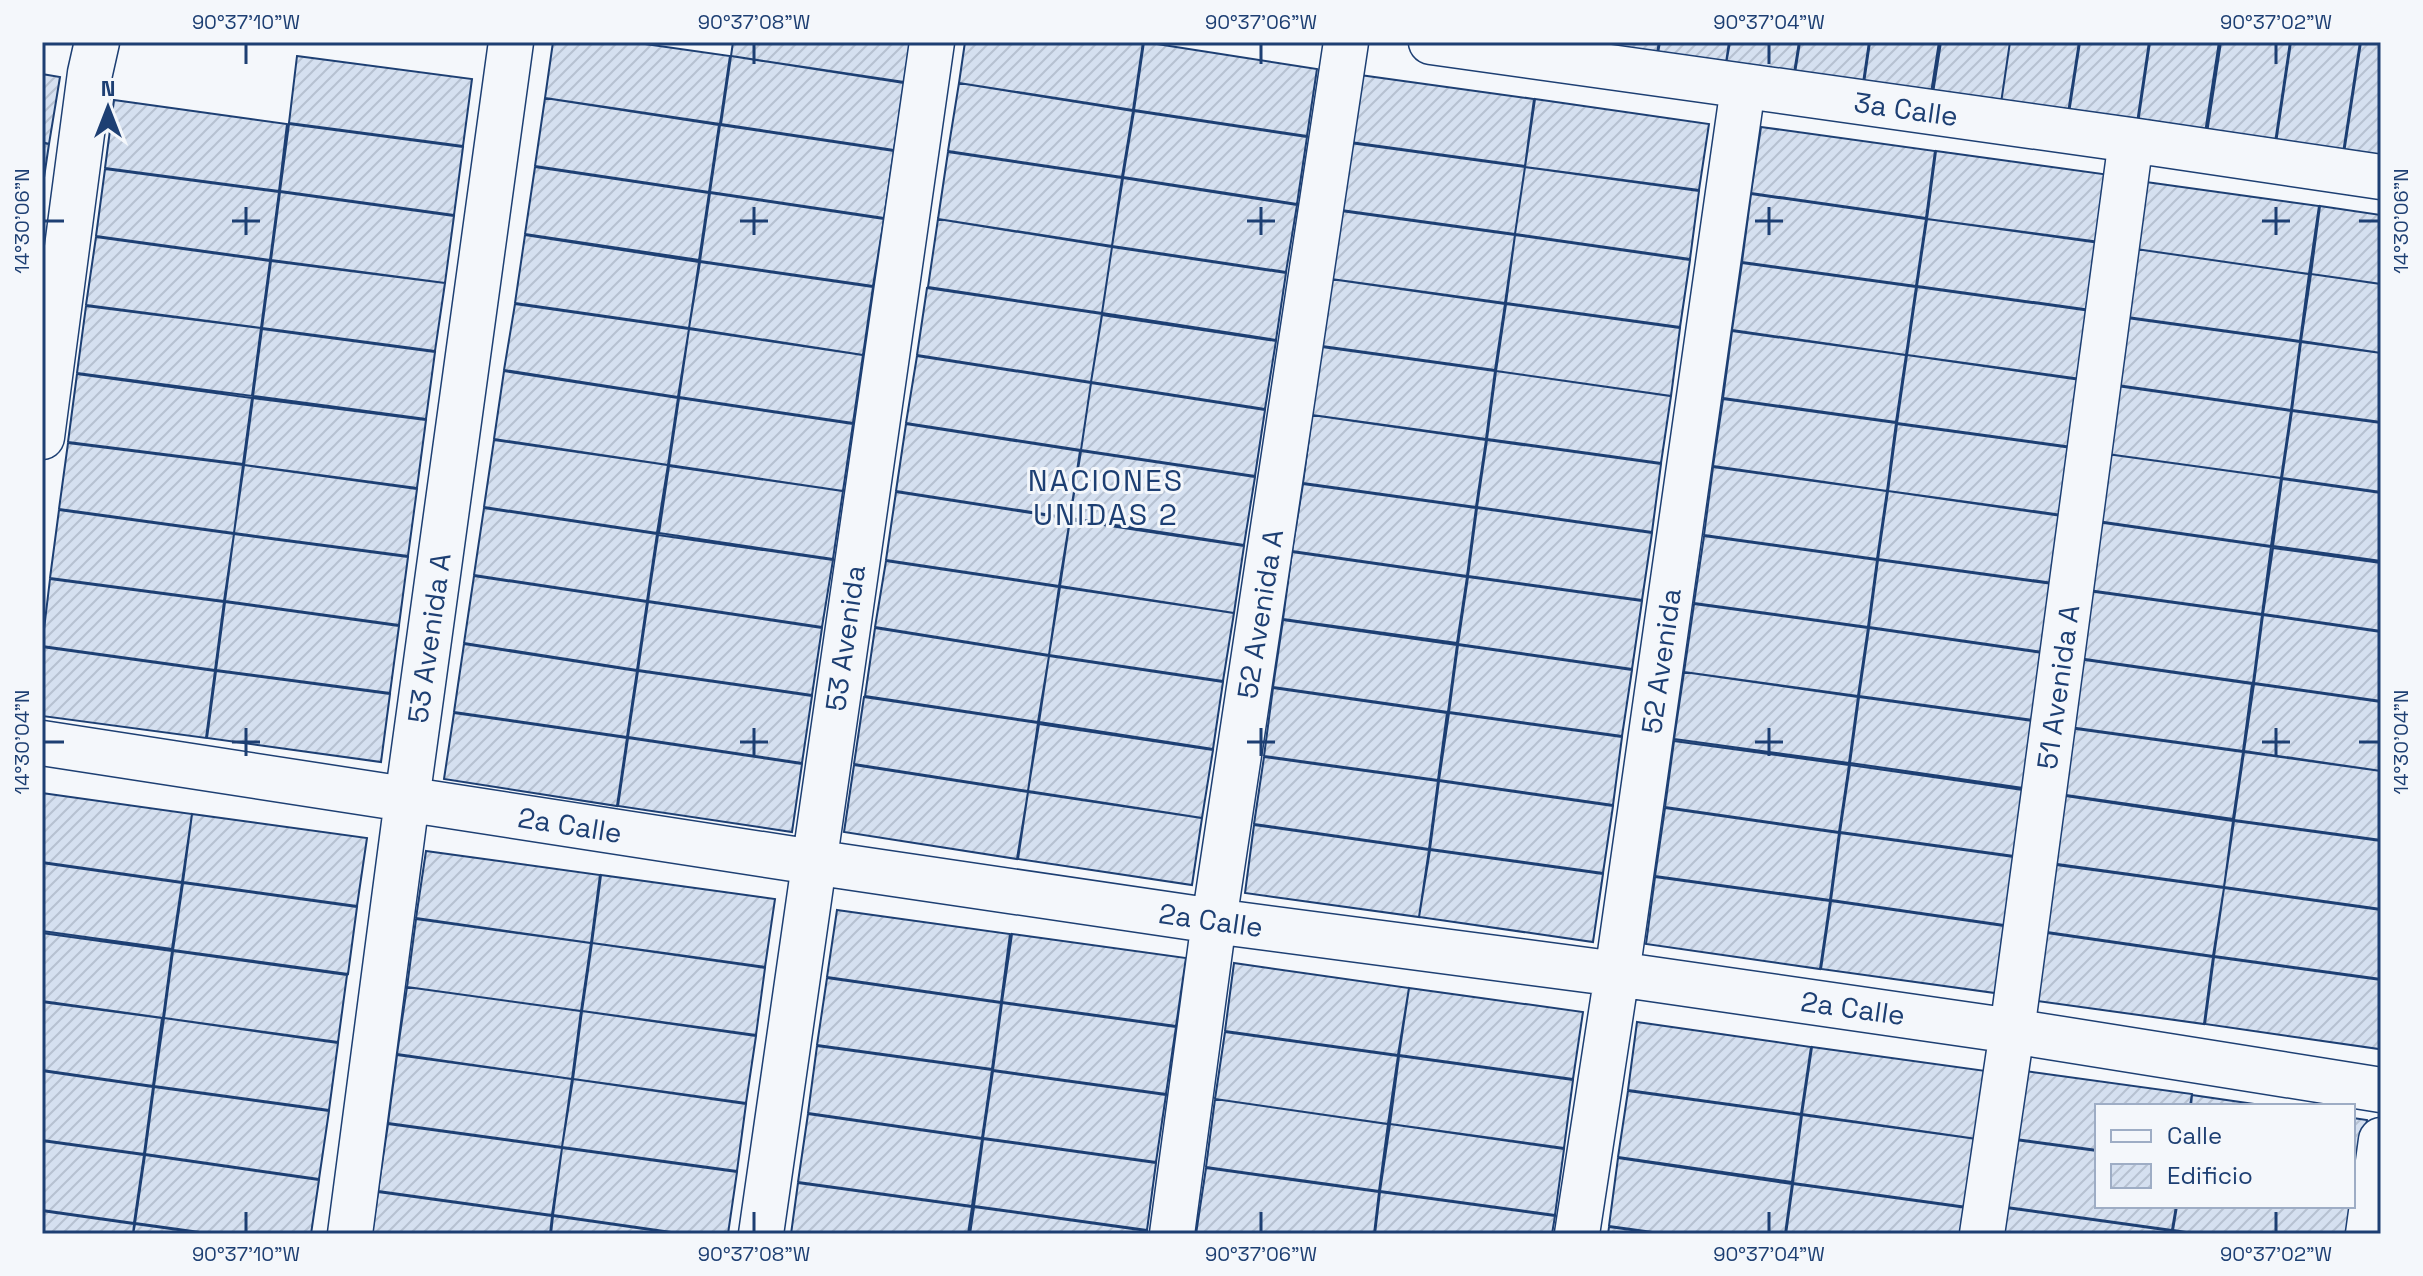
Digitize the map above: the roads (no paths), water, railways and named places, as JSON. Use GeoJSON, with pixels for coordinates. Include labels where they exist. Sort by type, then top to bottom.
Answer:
{"type":"FeatureCollection","features":[{"type":"Feature","properties":{"kind":"street"},"geometry":{"type":"LineString","coordinates":[[42,437],[90,73],[97,42]]}},
{"type":"Feature","properties":{"kind":"street","name":"53 Avenida A"},"geometry":{"type":"LineString","coordinates":[[350,1234],[511,42]]}},
{"type":"Feature","properties":{"kind":"street","name":"53 Avenida"},"geometry":{"type":"LineString","coordinates":[[761,1234],[932,42]]}},
{"type":"Feature","properties":{"kind":"street","name":"52 Avenida A"},"geometry":{"type":"LineString","coordinates":[[1172,1234],[1214,921],[1346,42]]}},
{"type":"Feature","properties":{"kind":"street","name":"3a Calle"},"geometry":{"type":"LineString","coordinates":[[1431,42],[2381,177]]}},
{"type":"Feature","properties":{"kind":"street","name":"52 Avenida"},"geometry":{"type":"LineString","coordinates":[[1577,1234],[1743,87]]}},
{"type":"Feature","properties":{"kind":"street","name":"51 Avenida A"},"geometry":{"type":"LineString","coordinates":[[1982,1234],[2131,140]]}},
{"type":"Feature","properties":{"kind":"street","name":"2a Calle"},"geometry":{"type":"LineString","coordinates":[[42,743],[813,862],[1214,921],[1617,974],[2012,1031],[2381,1090]]}},
{"type":"Feature","properties":{"kind":"street"},"geometry":{"type":"LineString","coordinates":[[2368,1234],[2381,1140]]}},
{"type":"Feature","properties":{"kind":"district","name":"NACIONES UNIDAS 2"},"geometry":{"type":"Point","coordinates":[1106,498]}}]}
